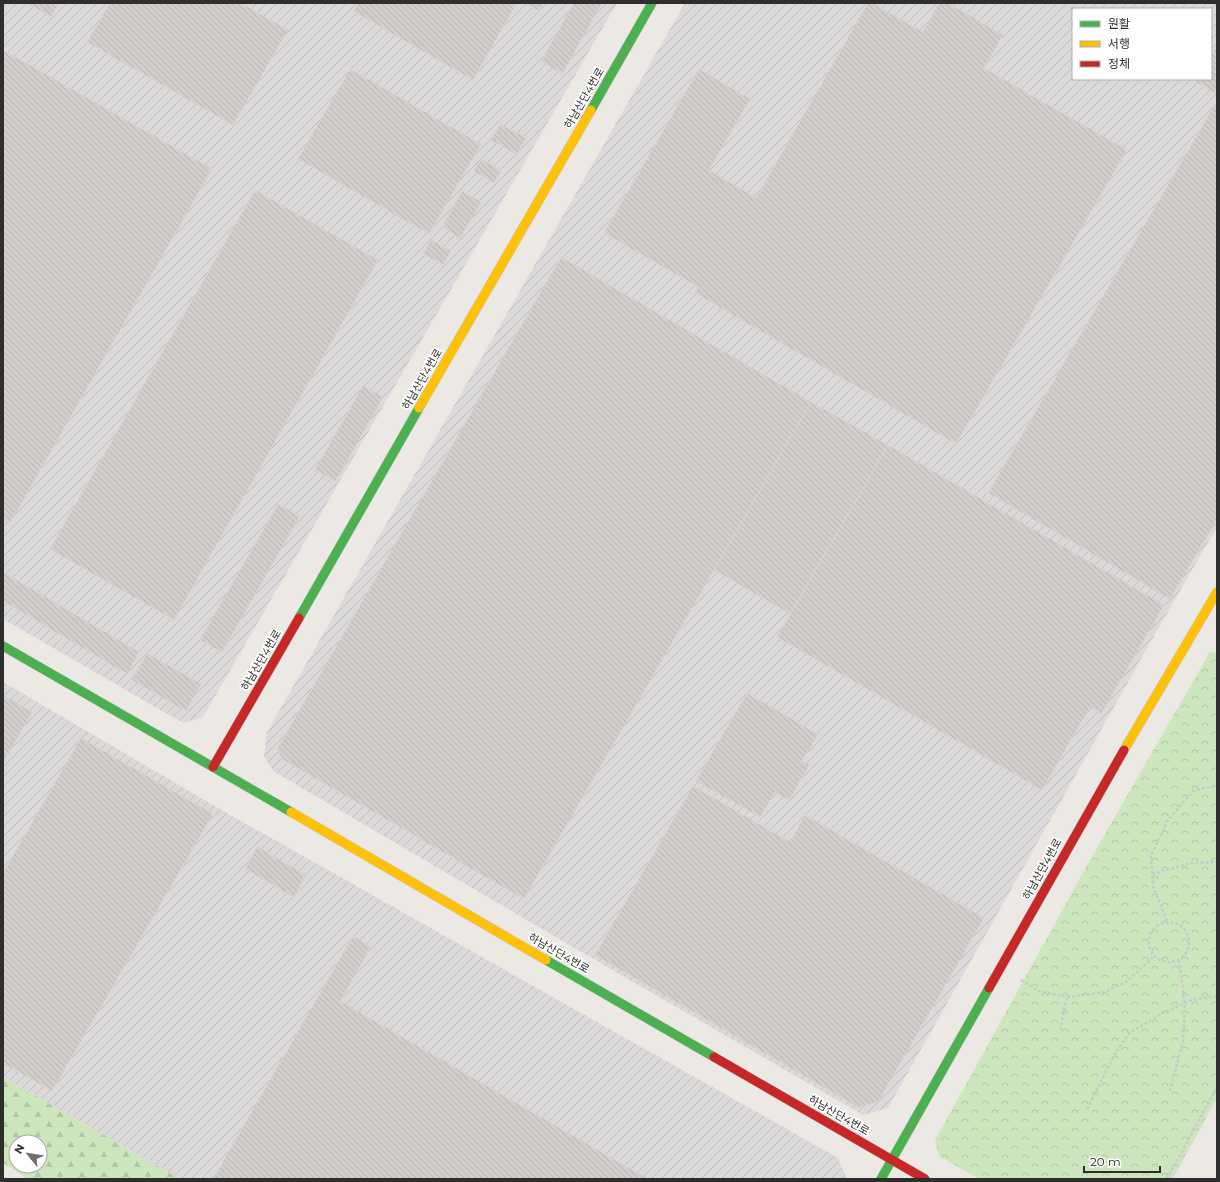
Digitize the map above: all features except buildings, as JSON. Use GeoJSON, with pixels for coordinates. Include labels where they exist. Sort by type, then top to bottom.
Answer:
{"type":"FeatureCollection","features":[{"type":"Feature","properties":{"kind":"street","name":"하남산단4번로"},"geometry":{"type":"LineString","coordinates":[[213,767],[652,3]]}},
{"type":"Feature","properties":{"kind":"street","name":"하남산단4번로"},"geometry":{"type":"LineString","coordinates":[[881,1179],[1114,767],[1217,592]]}},
{"type":"Feature","properties":{"kind":"street","name":"하남산단4번로"},"geometry":{"type":"LineString","coordinates":[[3,646],[892,1160]]}},
{"type":"Feature","properties":{"kind":"street"},"geometry":{"type":"LineString","coordinates":[[892,1160],[925,1179]]}},
{"type":"Feature","properties":{"kind":"path"},"geometry":{"type":"LineString","coordinates":[[1168,922],[1153,886],[1151,855],[1168,820],[1193,791],[1217,784]]}},
{"type":"Feature","properties":{"kind":"path"},"geometry":{"type":"LineString","coordinates":[[1152,874],[1192,863],[1217,862]]}},
{"type":"Feature","properties":{"kind":"path"},"geometry":{"type":"LineString","coordinates":[[1168,922],[1177,923],[1184,928],[1189,936],[1189,945],[1186,954],[1179,960],[1171,962],[1162,961],[1154,956],[1150,948],[1149,939],[1152,930],[1159,924],[1168,922]]}},
{"type":"Feature","properties":{"kind":"path"},"geometry":{"type":"LineString","coordinates":[[1000,969],[1039,991],[1068,996],[1104,992],[1128,981],[1154,956]]}},
{"type":"Feature","properties":{"kind":"path"},"geometry":{"type":"LineString","coordinates":[[1170,1091],[1183,1041],[1185,1004],[1179,960]]}},
{"type":"Feature","properties":{"kind":"path"},"geometry":{"type":"LineString","coordinates":[[1060,1030],[1068,996]]}},
{"type":"Feature","properties":{"kind":"path"},"geometry":{"type":"LineString","coordinates":[[1087,1109],[1116,1054],[1129,1033],[1163,1013],[1192,1000],[1217,996]]}},
{"type":"Feature","properties":{"kind":"path"},"geometry":{"type":"LineString","coordinates":[[1167,1179],[1217,1087]]}},
{"type":"Feature","properties":{"kind":"shaded area"},"geometry":{"type":"Polygon","coordinates":[[[3,3],[617,3],[203,717],[183,723],[3,619],[3,3]]]}},
{"type":"Feature","properties":{"kind":"shaded area"},"geometry":{"type":"Polygon","coordinates":[[[685,3],[1217,3],[1217,527],[888,1108],[863,1115],[273,771],[264,756],[267,732],[685,3]]]}},
{"type":"Feature","properties":{"kind":"shaded area"},"geometry":{"type":"Polygon","coordinates":[[[3,682],[225,812],[838,1158],[847,1179],[180,1179],[3,1077],[3,682]]]}},
{"type":"Feature","properties":{"kind":"green space"},"geometry":{"type":"Polygon","coordinates":[[[1210,652],[1217,653],[1217,1098],[1173,1179],[979,1179],[939,1156],[935,1140],[1090,860],[1210,652]]]}},
{"type":"Feature","properties":{"kind":"green space"},"geometry":{"type":"Polygon","coordinates":[[[3,1077],[180,1179],[28,1179],[20,1174],[48,1174],[48,1134],[8,1134],[8,1166],[3,1163],[3,1077]]]}},
{"type":"Feature","properties":{"kind":"traffic: fast"},"geometry":{"type":"LineString","coordinates":[[591,110],[652,3]]}},
{"type":"Feature","properties":{"kind":"traffic: fast"},"geometry":{"type":"LineString","coordinates":[[299,618],[419,408]]}},
{"type":"Feature","properties":{"kind":"traffic: fast"},"geometry":{"type":"LineString","coordinates":[[3,646],[291,812]]}},
{"type":"Feature","properties":{"kind":"traffic: fast"},"geometry":{"type":"LineString","coordinates":[[546,960],[714,1057]]}},
{"type":"Feature","properties":{"kind":"traffic: fast"},"geometry":{"type":"LineString","coordinates":[[881,1179],[989,988]]}},
{"type":"Feature","properties":{"kind":"traffic: slow"},"geometry":{"type":"LineString","coordinates":[[419,408],[591,110]]}},
{"type":"Feature","properties":{"kind":"traffic: slow"},"geometry":{"type":"LineString","coordinates":[[1124,750],[1217,592]]}},
{"type":"Feature","properties":{"kind":"traffic: slow"},"geometry":{"type":"LineString","coordinates":[[291,812],[546,960]]}},
{"type":"Feature","properties":{"kind":"traffic: jam"},"geometry":{"type":"LineString","coordinates":[[213,767],[299,618]]}},
{"type":"Feature","properties":{"kind":"traffic: jam"},"geometry":{"type":"LineString","coordinates":[[989,988],[1124,750]]}},
{"type":"Feature","properties":{"kind":"traffic: jam"},"geometry":{"type":"LineString","coordinates":[[714,1057],[925,1179]]}}]}
